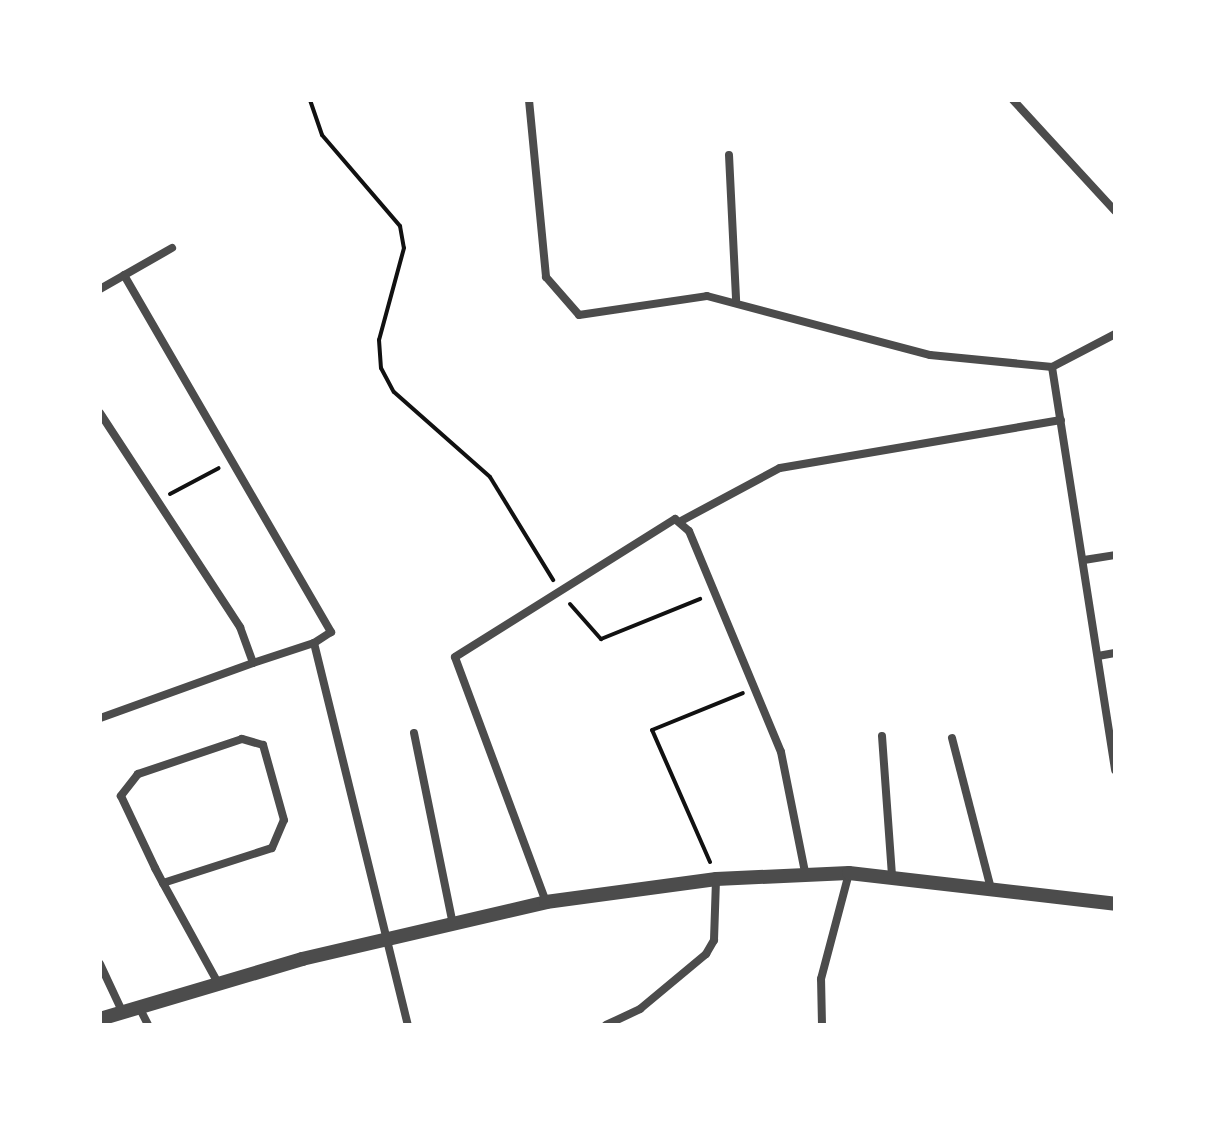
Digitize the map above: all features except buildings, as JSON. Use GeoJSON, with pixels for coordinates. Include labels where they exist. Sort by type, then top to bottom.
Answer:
{"type":"FeatureCollection","features":[{"type":"Feature","properties":{"kind":"street"},"geometry":{"type":"LineString","coordinates":[[529,100],[539,242],[546,277],[568,306],[579,315],[676,296],[736,300],[930,355],[1052,367],[1115,334]]}},
{"type":"Feature","properties":{"kind":"street"},"geometry":{"type":"LineString","coordinates":[[1013,100],[1115,211]]}},
{"type":"Feature","properties":{"kind":"street"},"geometry":{"type":"LineString","coordinates":[[729,155],[736,300]]}},
{"type":"Feature","properties":{"kind":"street"},"geometry":{"type":"LineString","coordinates":[[100,289],[172,248]]}},
{"type":"Feature","properties":{"kind":"street"},"geometry":{"type":"LineString","coordinates":[[100,718],[314,643],[331,632],[124,275]]}},
{"type":"Feature","properties":{"kind":"street"},"geometry":{"type":"LineString","coordinates":[[1052,367],[1115,770]]}},
{"type":"Feature","properties":{"kind":"street"},"geometry":{"type":"LineString","coordinates":[[100,413],[240,627],[253,663]]}},
{"type":"Feature","properties":{"kind":"street"},"geometry":{"type":"LineString","coordinates":[[546,902],[455,657],[562,594],[670,519],[681,521],[780,468],[1061,420]]}},
{"type":"Feature","properties":{"kind":"street"},"geometry":{"type":"LineString","coordinates":[[681,521],[717,592],[781,752],[805,872]]}},
{"type":"Feature","properties":{"kind":"street"},"geometry":{"type":"LineString","coordinates":[[1084,560],[1115,555]]}},
{"type":"Feature","properties":{"kind":"street"},"geometry":{"type":"LineString","coordinates":[[314,643],[408,1025]]}},
{"type":"Feature","properties":{"kind":"street"},"geometry":{"type":"LineString","coordinates":[[1098,656],[1115,653]]}},
{"type":"Feature","properties":{"kind":"street"},"geometry":{"type":"LineString","coordinates":[[414,733],[453,924]]}},
{"type":"Feature","properties":{"kind":"street"},"geometry":{"type":"LineString","coordinates":[[882,736],[892,877]]}},
{"type":"Feature","properties":{"kind":"street"},"geometry":{"type":"LineString","coordinates":[[952,738],[991,889]]}},
{"type":"Feature","properties":{"kind":"street"},"geometry":{"type":"LineString","coordinates":[[163,883],[260,855],[282,835],[263,745],[242,739],[128,781],[121,796],[163,883],[218,983]]}},
{"type":"Feature","properties":{"kind":"street"},"geometry":{"type":"LineString","coordinates":[[100,1019],[218,983],[546,902],[716,879],[805,872],[849,873],[1115,904]]}},
{"type":"Feature","properties":{"kind":"street"},"geometry":{"type":"LineString","coordinates":[[822,1025],[821,979],[849,873]]}},
{"type":"Feature","properties":{"kind":"street"},"geometry":{"type":"LineString","coordinates":[[606,1025],[640,1009],[706,954],[714,940],[716,879]]}},
{"type":"Feature","properties":{"kind":"street"},"geometry":{"type":"LineString","coordinates":[[100,964],[122,1011]]}},
{"type":"Feature","properties":{"kind":"street"},"geometry":{"type":"LineString","coordinates":[[139,1007],[148,1025]]}},
{"type":"Feature","properties":{"kind":"path"},"geometry":{"type":"LineString","coordinates":[[310,100],[322,135],[400,226],[404,248],[379,340],[381,368],[394,392],[490,477],[562,594],[601,639],[717,592]]}},
{"type":"Feature","properties":{"kind":"path"},"geometry":{"type":"LineString","coordinates":[[158,501],[232,461]]}},
{"type":"Feature","properties":{"kind":"path"},"geometry":{"type":"LineString","coordinates":[[716,879],[652,730],[756,688]]}}]}
